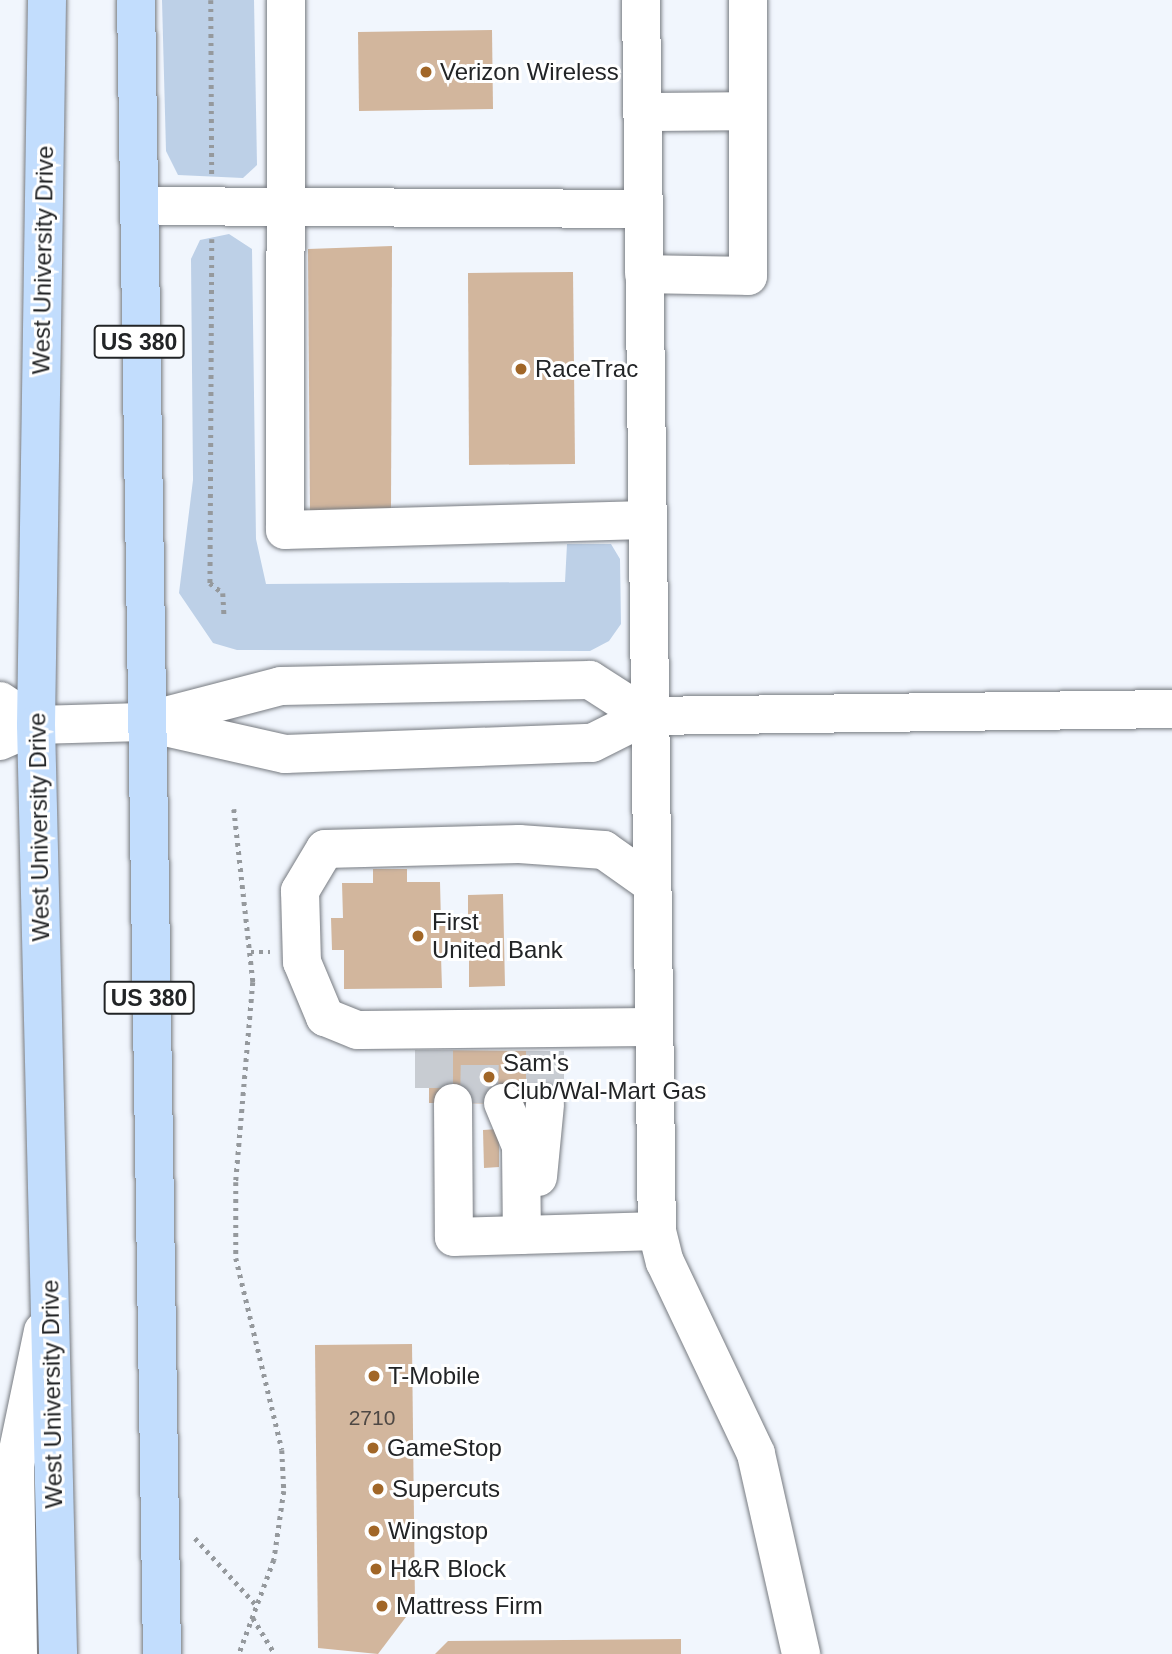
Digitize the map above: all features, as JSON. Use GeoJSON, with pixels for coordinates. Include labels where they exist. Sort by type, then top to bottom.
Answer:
{"type":"FeatureCollection","features":[{"type":"Feature","properties":{"kind":"main road","name":"West University Drive"},"geometry":{"type":"LineString","coordinates":[[47,0],[36,725],[58,1654]]}},
{"type":"Feature","properties":{"kind":"main road","name":"US 380"},"geometry":{"type":"LineString","coordinates":[[136,0],[143,722],[162,1654]]}},
{"type":"Feature","properties":{"kind":"street"},"geometry":{"type":"LineString","coordinates":[[39,0],[46,68]]}},
{"type":"Feature","properties":{"kind":"street"},"geometry":{"type":"LineString","coordinates":[[286,0],[285,530],[645,520]]}},
{"type":"Feature","properties":{"kind":"street"},"geometry":{"type":"LineString","coordinates":[[641,0],[646,716],[657,1231],[665,1262],[756,1454],[801,1654]]}},
{"type":"Feature","properties":{"kind":"street"},"geometry":{"type":"LineString","coordinates":[[644,274],[748,276],[748,0]]}},
{"type":"Feature","properties":{"kind":"street"},"geometry":{"type":"LineString","coordinates":[[642,112],[748,111]]}},
{"type":"Feature","properties":{"kind":"street"},"geometry":{"type":"LineString","coordinates":[[139,206],[643,209]]}},
{"type":"Feature","properties":{"kind":"street"},"geometry":{"type":"LineString","coordinates":[[0,741],[36,725],[143,722],[281,686],[590,680],[646,716]]}},
{"type":"Feature","properties":{"kind":"street"},"geometry":{"type":"LineString","coordinates":[[0,701],[36,725]]}},
{"type":"Feature","properties":{"kind":"street"},"geometry":{"type":"LineString","coordinates":[[143,722],[285,754],[592,743],[646,716],[1172,709]]}},
{"type":"Feature","properties":{"kind":"street"},"geometry":{"type":"LineString","coordinates":[[649,882],[604,850],[519,844],[325,849],[300,891],[302,962],[325,1017],[358,1030],[490,1039],[652,1027]]}},
{"type":"Feature","properties":{"kind":"street"},"geometry":{"type":"LineString","coordinates":[[531,1235],[529,1146],[490,1103],[454,1160],[454,1237],[531,1235],[657,1231]]}},
{"type":"Feature","properties":{"kind":"street"},"geometry":{"type":"LineString","coordinates":[[18,1654],[15,1465],[50,1298]]}},
{"type":"Feature","properties":{"kind":"path"},"geometry":{"type":"LineString","coordinates":[[211,0],[210,583],[223,593],[223,615]]}},
{"type":"Feature","properties":{"kind":"path"},"geometry":{"type":"LineString","coordinates":[[234,809],[253,982],[236,1182],[236,1258],[282,1450],[284,1490],[284,1520],[239,1654]]}},
{"type":"Feature","properties":{"kind":"path"},"geometry":{"type":"LineString","coordinates":[[159,1538],[198,1538],[257,1606]]}},
{"type":"Feature","properties":{"kind":"path"},"geometry":{"type":"LineString","coordinates":[[253,1617],[275,1654]]}},
{"type":"Feature","properties":{"kind":"shaded area"},"geometry":{"type":"Polygon","coordinates":[[[162,0],[254,0],[257,165],[243,178],[178,175],[166,151],[162,0]]]}},
{"type":"Feature","properties":{"kind":"shaded area"},"geometry":{"type":"Polygon","coordinates":[[[229,234],[252,249],[256,539],[266,584],[565,582],[567,544],[611,544],[620,559],[621,624],[609,641],[590,651],[237,650],[213,643],[179,593],[193,480],[191,259],[200,240],[229,234]]]}},
{"type":"Feature","properties":{"kind":"building","name":"Verizon Wireless"},"geometry":{"type":"Polygon","coordinates":[[[492,30],[493,109],[359,111],[358,32],[492,30]]]}},
{"type":"Feature","properties":{"kind":"building"},"geometry":{"type":"Polygon","coordinates":[[[392,246],[391,510],[310,514],[308,249],[392,246]]]}},
{"type":"Feature","properties":{"kind":"building","name":"RaceTrac"},"geometry":{"type":"Polygon","coordinates":[[[573,272],[575,464],[469,465],[468,273],[573,272]]]}},
{"type":"Feature","properties":{"kind":"building","name":"First United Bank"},"geometry":{"type":"Polygon","coordinates":[[[373,869],[407,869],[407,882],[440,882],[441,923],[468,922],[468,895],[503,894],[505,986],[469,987],[469,955],[441,956],[442,988],[344,989],[344,950],[332,950],[331,918],[343,918],[342,883],[373,883],[373,869]]]}},
{"type":"Feature","properties":{"kind":"building","name":"Sam's Club/Wal-Mart Gas"},"geometry":{"type":"Polygon","coordinates":[[[429,1050],[549,1051],[548,1104],[429,1103],[429,1050]]]}},
{"type":"Feature","properties":{"kind":"building"},"geometry":{"type":"Polygon","coordinates":[[[499,1129],[499,1167],[484,1168],[483,1130],[499,1129]]]}},
{"type":"Feature","properties":{"kind":"building"},"geometry":{"type":"Polygon","coordinates":[[[412,1344],[415,1605],[378,1654],[318,1648],[315,1345],[412,1344]]]}},
{"type":"Feature","properties":{"kind":"building"},"geometry":{"type":"Polygon","coordinates":[[[681,1639],[681,1654],[435,1654],[448,1641],[681,1639]]]}},
{"type":"Feature","properties":{"kind":"tunnel"},"geometry":{"type":"LineString","coordinates":[[434,1050],[434,1103]]}},
{"type":"Feature","properties":{"kind":"tunnel"},"geometry":{"type":"LineString","coordinates":[[479,1103],[480,1051]]}},
{"type":"Feature","properties":{"kind":"tunnel"},"geometry":{"type":"LineString","coordinates":[[545,1051],[545,1104]]}},
{"type":"Feature","properties":{"kind":"place","name":"Verizon Wireless"},"geometry":{"type":"Point","coordinates":[426,72]}},
{"type":"Feature","properties":{"kind":"place","name":"RaceTrac"},"geometry":{"type":"Point","coordinates":[521,369]}},
{"type":"Feature","properties":{"kind":"place","name":"First United Bank"},"geometry":{"type":"Point","coordinates":[418,936]}},
{"type":"Feature","properties":{"kind":"place","name":"Sam's Club/Wal-Mart Gas"},"geometry":{"type":"Point","coordinates":[489,1077]}},
{"type":"Feature","properties":{"kind":"place","name":"T-Mobile"},"geometry":{"type":"Point","coordinates":[374,1376]}},
{"type":"Feature","properties":{"kind":"place","name":"GameStop"},"geometry":{"type":"Point","coordinates":[373,1448]}},
{"type":"Feature","properties":{"kind":"place","name":"Supercuts"},"geometry":{"type":"Point","coordinates":[378,1489]}},
{"type":"Feature","properties":{"kind":"place","name":"Wingstop"},"geometry":{"type":"Point","coordinates":[374,1531]}},
{"type":"Feature","properties":{"kind":"place","name":"H&R Block"},"geometry":{"type":"Point","coordinates":[376,1569]}},
{"type":"Feature","properties":{"kind":"place","name":"Mattress Firm"},"geometry":{"type":"Point","coordinates":[382,1606]}}]}
